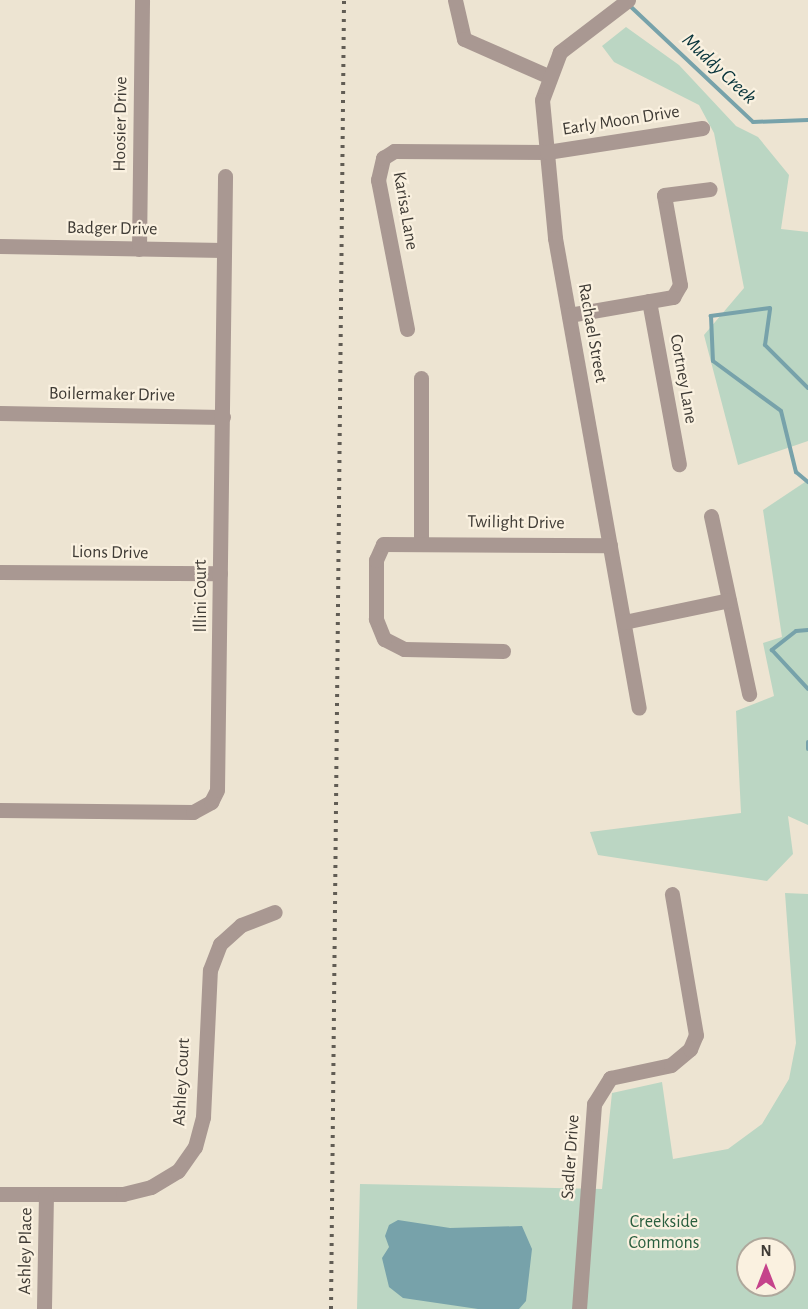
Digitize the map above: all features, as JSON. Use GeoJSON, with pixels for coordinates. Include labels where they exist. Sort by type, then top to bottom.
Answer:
{"type":"FeatureCollection","features":[{"type":"Feature","properties":{"kind":"street","name":"Hoosier Drive"},"geometry":{"type":"LineString","coordinates":[[139,249],[142,0]]}},
{"type":"Feature","properties":{"kind":"street"},"geometry":{"type":"LineString","coordinates":[[455,0],[458,29],[474,47],[548,76]]}},
{"type":"Feature","properties":{"kind":"street","name":"Rachael Street"},"geometry":{"type":"LineString","coordinates":[[624,3],[570,40],[548,76],[542,100],[569,315],[639,708]]}},
{"type":"Feature","properties":{"kind":"street","name":"Early Moon Drive"},"geometry":{"type":"LineString","coordinates":[[547,152],[702,128]]}},
{"type":"Feature","properties":{"kind":"street","name":"Karisa Lane"},"geometry":{"type":"LineString","coordinates":[[407,329],[378,180],[383,158],[394,151],[547,152]]}},
{"type":"Feature","properties":{"kind":"street","name":"Illini Court"},"geometry":{"type":"LineString","coordinates":[[0,810],[193,812],[211,802],[218,777],[225,176]]}},
{"type":"Feature","properties":{"kind":"street"},"geometry":{"type":"LineString","coordinates":[[569,315],[673,297],[680,285],[664,195],[710,189]]}},
{"type":"Feature","properties":{"kind":"street","name":"Badger Drive"},"geometry":{"type":"LineString","coordinates":[[0,246],[224,250]]}},
{"type":"Feature","properties":{"kind":"street","name":"Cortney Lane"},"geometry":{"type":"LineString","coordinates":[[649,301],[679,464]]}},
{"type":"Feature","properties":{"kind":"street"},"geometry":{"type":"LineString","coordinates":[[421,378],[421,540]]}},
{"type":"Feature","properties":{"kind":"street","name":"Boilermaker Drive"},"geometry":{"type":"LineString","coordinates":[[0,412],[222,417]]}},
{"type":"Feature","properties":{"kind":"street"},"geometry":{"type":"LineString","coordinates":[[711,516],[749,694]]}},
{"type":"Feature","properties":{"kind":"street","name":"Twilight Drive"},"geometry":{"type":"LineString","coordinates":[[503,651],[404,648],[384,639],[376,619],[378,551],[393,540],[610,545]]}},
{"type":"Feature","properties":{"kind":"street","name":"Lions Drive"},"geometry":{"type":"LineString","coordinates":[[0,572],[220,573]]}},
{"type":"Feature","properties":{"kind":"street"},"geometry":{"type":"LineString","coordinates":[[624,622],[729,600]]}},
{"type":"Feature","properties":{"kind":"street","name":"Sadler Drive"},"geometry":{"type":"LineString","coordinates":[[579,1309],[594,1104],[610,1078],[671,1065],[690,1049],[696,1035],[672,894]]}},
{"type":"Feature","properties":{"kind":"street","name":"Ashley Court"},"geometry":{"type":"LineString","coordinates":[[0,1194],[123,1194],[151,1187],[178,1171],[195,1147],[203,1117],[204,1000],[210,969],[220,945],[241,925],[275,912]]}},
{"type":"Feature","properties":{"kind":"street","name":"Ashley Place"},"geometry":{"type":"LineString","coordinates":[[44,1308],[46,1194]]}},
{"type":"Feature","properties":{"kind":"green space"},"geometry":{"type":"Polygon","coordinates":[[[626,27],[679,65],[736,126],[758,137],[789,175],[781,229],[808,232],[808,441],[738,465],[704,335],[744,288],[714,133],[699,105],[614,62],[602,46],[626,27]]]}},
{"type":"Feature","properties":{"kind":"green space"},"geometry":{"type":"Polygon","coordinates":[[[808,480],[808,825],[788,816],[793,854],[767,881],[598,855],[590,832],[741,813],[736,711],[774,696],[763,643],[782,637],[763,510],[808,480]]]}},
{"type":"Feature","properties":{"kind":"green space","name":"Creekside Commons"},"geometry":{"type":"Polygon","coordinates":[[[785,893],[808,894],[808,1309],[357,1309],[360,1184],[602,1189],[612,1093],[662,1082],[673,1159],[728,1149],[762,1124],[789,1079],[796,1043],[785,893]]]}},
{"type":"Feature","properties":{"kind":"water"},"geometry":{"type":"Polygon","coordinates":[[[398,1220],[450,1228],[522,1226],[532,1249],[526,1301],[519,1309],[478,1309],[403,1298],[389,1287],[382,1258],[389,1247],[385,1236],[389,1225],[398,1220]]]}},
{"type":"Feature","properties":{"kind":"waterway","name":"Muddy Creek"},"geometry":{"type":"LineString","coordinates":[[629,5],[753,122],[808,120]]}},
{"type":"Feature","properties":{"kind":"waterway","name":"Muddy Creek"},"geometry":{"type":"LineString","coordinates":[[808,388],[765,345],[770,308],[711,316],[713,361],[781,411],[796,472],[808,482]]}},
{"type":"Feature","properties":{"kind":"waterway","name":"Muddy Creek"},"geometry":{"type":"LineString","coordinates":[[808,630],[796,631],[772,650],[808,689]]}},
{"type":"Feature","properties":{"kind":"waterway","name":"Muddy Creek"},"geometry":{"type":"LineString","coordinates":[[808,742],[808,749]]}},
{"type":"Feature","properties":{"kind":"railway"},"geometry":{"type":"LineString","coordinates":[[331,1309],[344,0]]}}]}
